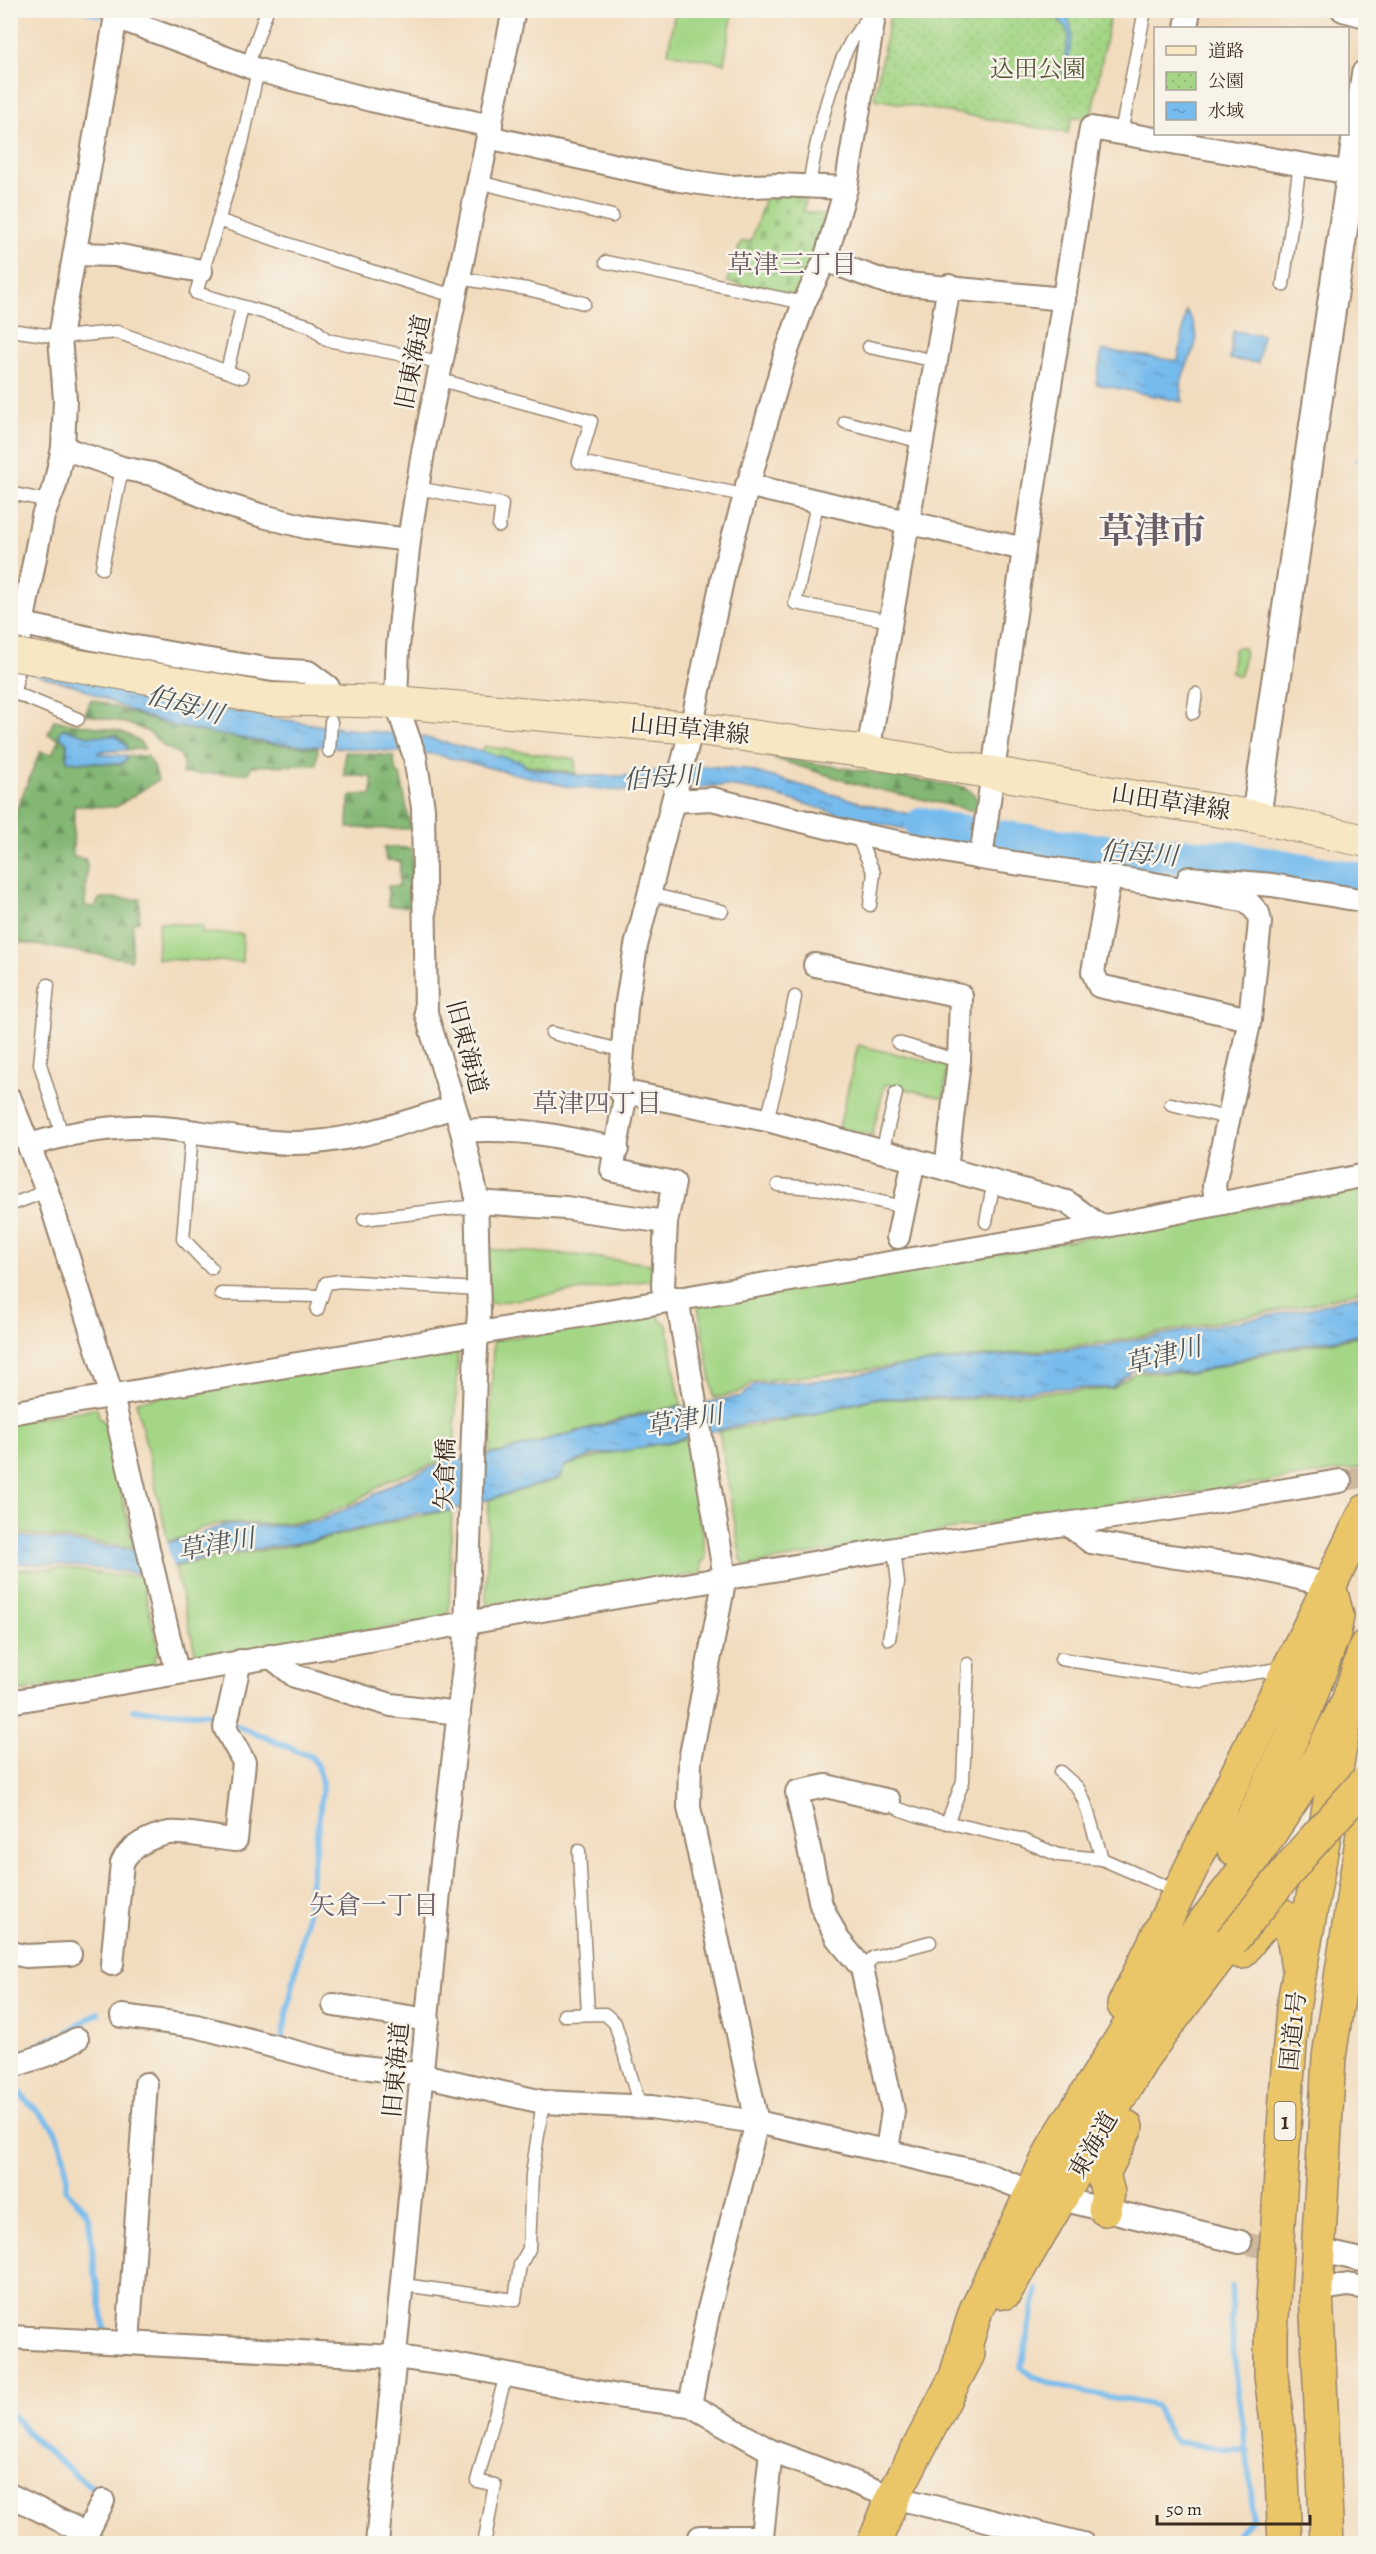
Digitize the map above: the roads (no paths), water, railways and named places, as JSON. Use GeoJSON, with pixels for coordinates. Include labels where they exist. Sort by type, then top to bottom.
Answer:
{"type":"FeatureCollection","features":[{"type":"Feature","properties":{"kind":"highway","name":"1"},"geometry":{"type":"LineString","coordinates":[[1087,2092],[1107,2038],[1365,1511]]}},
{"type":"Feature","properties":{"kind":"highway"},"geometry":{"type":"LineString","coordinates":[[1179,1892],[1193,1892],[1210,1881],[1224,1864],[1254,1818],[1291,1752],[1334,1632],[1337,1616],[1329,1584]]}},
{"type":"Feature","properties":{"kind":"highway","name":"東海道"},"geometry":{"type":"LineString","coordinates":[[1047,2195],[1055,2144],[1149,1995],[1253,1859],[1317,1762],[1348,1702],[1365,1646]]}},
{"type":"Feature","properties":{"kind":"highway","name":"国道1号"},"geometry":{"type":"LineString","coordinates":[[1286,2544],[1281,2454],[1271,2376],[1271,2333],[1289,2061],[1293,2007],[1348,1702]]}},
{"type":"Feature","properties":{"kind":"highway","name":"東海道"},"geometry":{"type":"LineString","coordinates":[[874,2544],[894,2498],[1047,2195],[1145,2054],[1231,1941],[1304,1851],[1365,1782]]}},
{"type":"Feature","properties":{"kind":"highway","name":"国道1号"},"geometry":{"type":"LineString","coordinates":[[1327,2544],[1316,2290],[1317,2250],[1329,2057],[1365,1814]]}},
{"type":"Feature","properties":{"kind":"highway"},"geometry":{"type":"LineString","coordinates":[[1350,1910],[1365,1870]]}},
{"type":"Feature","properties":{"kind":"highway"},"geometry":{"type":"LineString","coordinates":[[1105,2209],[1108,2193],[1104,2174],[1107,2166],[1176,2034],[1259,1928],[1270,1918],[1281,1915],[1288,1921],[1300,1972]]}},
{"type":"Feature","properties":{"kind":"main road","name":"山田草津線"},"geometry":{"type":"LineString","coordinates":[[10,654],[331,711],[692,728],[868,752],[1256,817],[1365,842]]}},
{"type":"Feature","properties":{"kind":"street","name":"旧東海道"},"geometry":{"type":"LineString","coordinates":[[476,1341],[479,1289],[476,1204],[472,1171],[462,1131],[426,1013],[423,808],[415,757],[400,715],[398,647],[409,540],[438,371],[514,10]]}},
{"type":"Feature","properties":{"kind":"street"},"geometry":{"type":"LineString","coordinates":[[874,10],[846,188],[825,260],[804,303],[785,356],[725,566],[692,728],[636,946],[626,1008],[620,1091],[766,1120],[994,1181],[1067,1202],[1101,1227]]}},
{"type":"Feature","properties":{"kind":"street"},"geometry":{"type":"LineString","coordinates":[[1186,27],[1189,10]]}},
{"type":"Feature","properties":{"kind":"street"},"geometry":{"type":"LineString","coordinates":[[1342,10],[1365,16]]}},
{"type":"Feature","properties":{"kind":"street"},"geometry":{"type":"LineString","coordinates":[[10,689],[17,621],[63,448],[65,400],[60,338],[75,254],[110,13],[252,68],[489,132],[680,180],[728,187],[846,188]]}},
{"type":"Feature","properties":{"kind":"street"},"geometry":{"type":"LineString","coordinates":[[1256,817],[1365,75]]}},
{"type":"Feature","properties":{"kind":"street"},"geometry":{"type":"LineString","coordinates":[[983,843],[1024,549],[1090,128],[1166,137],[1351,173]]}},
{"type":"Feature","properties":{"kind":"street"},"geometry":{"type":"LineString","coordinates":[[75,254],[115,255],[201,271]]}},
{"type":"Feature","properties":{"kind":"street"},"geometry":{"type":"LineString","coordinates":[[825,260],[886,282],[948,286],[1064,299]]}},
{"type":"Feature","properties":{"kind":"street"},"geometry":{"type":"LineString","coordinates":[[868,752],[948,286]]}},
{"type":"Feature","properties":{"kind":"street"},"geometry":{"type":"LineString","coordinates":[[63,448],[122,468],[152,474],[217,502],[306,527],[409,540]]}},
{"type":"Feature","properties":{"kind":"street"},"geometry":{"type":"LineString","coordinates":[[745,490],[818,500],[1024,549]]}},
{"type":"Feature","properties":{"kind":"street"},"geometry":{"type":"LineString","coordinates":[[17,621],[179,655],[273,670],[308,672],[328,687],[331,711]]}},
{"type":"Feature","properties":{"kind":"street"},"geometry":{"type":"LineString","coordinates":[[675,797],[712,800],[856,834],[983,843],[1110,876],[1248,901],[1258,913],[1260,922],[1250,1019],[1214,1185],[1216,1203]]}},
{"type":"Feature","properties":{"kind":"street"},"geometry":{"type":"LineString","coordinates":[[1110,876],[1093,972],[1099,986],[1250,1019]]}},
{"type":"Feature","properties":{"kind":"street"},"geometry":{"type":"LineString","coordinates":[[1173,887],[1183,878],[1204,878],[1281,886],[1365,901]]}},
{"type":"Feature","properties":{"kind":"street"},"geometry":{"type":"LineString","coordinates":[[815,965],[961,996],[959,1061],[946,1169]]}},
{"type":"Feature","properties":{"kind":"street"},"geometry":{"type":"LineString","coordinates":[[626,1092],[612,1170],[674,1184],[666,1222],[674,1301],[725,1570],[690,1760],[689,1807],[757,2122],[708,2313],[690,2405]]}},
{"type":"Feature","properties":{"kind":"street"},"geometry":{"type":"LineString","coordinates":[[10,1099],[22,1137],[47,1191],[115,1407],[175,1662]]}},
{"type":"Feature","properties":{"kind":"street"},"geometry":{"type":"LineString","coordinates":[[22,1137],[135,1127],[272,1142],[321,1142],[364,1134],[454,1107]]}},
{"type":"Feature","properties":{"kind":"street"},"geometry":{"type":"LineString","coordinates":[[462,1131],[488,1129],[536,1131],[617,1149]]}},
{"type":"Feature","properties":{"kind":"street"},"geometry":{"type":"LineString","coordinates":[[898,1238],[914,1160]]}},
{"type":"Feature","properties":{"kind":"street"},"geometry":{"type":"LineString","coordinates":[[10,1413],[115,1407],[476,1341],[562,1318],[674,1301],[1101,1227],[1365,1175]]}},
{"type":"Feature","properties":{"kind":"street"},"geometry":{"type":"LineString","coordinates":[[476,1204],[566,1208],[666,1222]]}},
{"type":"Feature","properties":{"kind":"street","name":"矢倉橋"},"geometry":{"type":"LineString","coordinates":[[467,1612],[476,1341]]}},
{"type":"Feature","properties":{"kind":"street"},"geometry":{"type":"LineString","coordinates":[[10,1702],[175,1662],[240,1661],[270,1656],[467,1612],[725,1570],[1069,1525],[1340,1481]]}},
{"type":"Feature","properties":{"kind":"street"},"geometry":{"type":"LineString","coordinates":[[1069,1525],[1091,1542],[1169,1556],[1248,1566],[1329,1584]]}},
{"type":"Feature","properties":{"kind":"street","name":"旧東海道"},"geometry":{"type":"LineString","coordinates":[[377,2544],[467,1612]]}},
{"type":"Feature","properties":{"kind":"street"},"geometry":{"type":"LineString","coordinates":[[270,1656],[295,1676],[391,1706],[459,1713]]}},
{"type":"Feature","properties":{"kind":"street"},"geometry":{"type":"LineString","coordinates":[[112,1964],[122,1863],[125,1854],[132,1848],[169,1833],[236,1840],[244,1762],[225,1728],[240,1661]]}},
{"type":"Feature","properties":{"kind":"street"},"geometry":{"type":"LineString","coordinates":[[887,2150],[893,2111],[862,1968],[837,1938],[821,1905],[797,1792],[826,1786],[889,1801]]}},
{"type":"Feature","properties":{"kind":"street"},"geometry":{"type":"LineString","coordinates":[[10,1953],[26,1956],[70,1954]]}},
{"type":"Feature","properties":{"kind":"street"},"geometry":{"type":"LineString","coordinates":[[334,2005],[428,2020]]}},
{"type":"Feature","properties":{"kind":"street"},"geometry":{"type":"LineString","coordinates":[[122,2016],[196,2026],[341,2064],[423,2075],[543,2102],[640,2106],[757,2122],[986,2174],[1047,2195],[1240,2242]]}},
{"type":"Feature","properties":{"kind":"street"},"geometry":{"type":"LineString","coordinates":[[10,2067],[49,2054],[77,2040]]}},
{"type":"Feature","properties":{"kind":"street"},"geometry":{"type":"LineString","coordinates":[[128,2343],[146,2084]]}},
{"type":"Feature","properties":{"kind":"street"},"geometry":{"type":"LineString","coordinates":[[1317,2250],[1360,2267]]}},
{"type":"Feature","properties":{"kind":"street"},"geometry":{"type":"LineString","coordinates":[[1316,2290],[1348,2285],[1365,2288]]}},
{"type":"Feature","properties":{"kind":"street"},"geometry":{"type":"LineString","coordinates":[[10,2337],[396,2357],[623,2397],[690,2405],[771,2451],[894,2498],[1010,2535],[1083,2544]]}},
{"type":"Feature","properties":{"kind":"street"},"geometry":{"type":"LineString","coordinates":[[700,2536],[764,2540],[771,2451]]}},
{"type":"Feature","properties":{"kind":"street"},"geometry":{"type":"LineString","coordinates":[[10,2495],[85,2539],[103,2501]]}},
{"type":"Feature","properties":{"kind":"lane"},"geometry":{"type":"LineString","coordinates":[[267,10],[252,68],[242,143],[196,293],[311,326],[327,340],[438,371],[591,421],[579,462],[745,490]]}},
{"type":"Feature","properties":{"kind":"lane"},"geometry":{"type":"LineString","coordinates":[[809,186],[817,135],[840,65],[848,46],[874,10]]}},
{"type":"Feature","properties":{"kind":"lane"},"geometry":{"type":"LineString","coordinates":[[1121,133],[1145,10]]}},
{"type":"Feature","properties":{"kind":"lane"},"geometry":{"type":"LineString","coordinates":[[1284,285],[1300,164]]}},
{"type":"Feature","properties":{"kind":"lane"},"geometry":{"type":"LineString","coordinates":[[479,182],[612,216]]}},
{"type":"Feature","properties":{"kind":"lane"},"geometry":{"type":"LineString","coordinates":[[218,220],[335,260],[456,287],[527,290],[584,303]]}},
{"type":"Feature","properties":{"kind":"lane"},"geometry":{"type":"LineString","coordinates":[[606,262],[804,303]]}},
{"type":"Feature","properties":{"kind":"lane"},"geometry":{"type":"LineString","coordinates":[[227,371],[242,307]]}},
{"type":"Feature","properties":{"kind":"lane"},"geometry":{"type":"LineString","coordinates":[[10,330],[60,338],[117,332],[243,377]]}},
{"type":"Feature","properties":{"kind":"lane"},"geometry":{"type":"LineString","coordinates":[[869,347],[936,362]]}},
{"type":"Feature","properties":{"kind":"lane"},"geometry":{"type":"LineString","coordinates":[[845,422],[922,442]]}},
{"type":"Feature","properties":{"kind":"lane"},"geometry":{"type":"LineString","coordinates":[[102,568],[122,468]]}},
{"type":"Feature","properties":{"kind":"lane"},"geometry":{"type":"LineString","coordinates":[[417,488],[502,504],[499,526]]}},
{"type":"Feature","properties":{"kind":"lane"},"geometry":{"type":"LineString","coordinates":[[10,494],[48,501]]}},
{"type":"Feature","properties":{"kind":"lane"},"geometry":{"type":"LineString","coordinates":[[818,500],[795,603],[891,621]]}},
{"type":"Feature","properties":{"kind":"lane"},"geometry":{"type":"LineString","coordinates":[[10,689],[78,719]]}},
{"type":"Feature","properties":{"kind":"lane"},"geometry":{"type":"LineString","coordinates":[[1193,713],[1196,694]]}},
{"type":"Feature","properties":{"kind":"lane"},"geometry":{"type":"LineString","coordinates":[[329,751],[331,711]]}},
{"type":"Feature","properties":{"kind":"lane"},"geometry":{"type":"LineString","coordinates":[[856,834],[874,873],[870,905]]}},
{"type":"Feature","properties":{"kind":"lane"},"geometry":{"type":"LineString","coordinates":[[648,894],[722,911]]}},
{"type":"Feature","properties":{"kind":"lane"},"geometry":{"type":"LineString","coordinates":[[48,985],[40,1064],[62,1135]]}},
{"type":"Feature","properties":{"kind":"lane"},"geometry":{"type":"LineString","coordinates":[[766,1120],[783,1058],[795,998]]}},
{"type":"Feature","properties":{"kind":"lane"},"geometry":{"type":"LineString","coordinates":[[552,1033],[616,1049],[624,1054]]}},
{"type":"Feature","properties":{"kind":"lane"},"geometry":{"type":"LineString","coordinates":[[898,1043],[959,1061]]}},
{"type":"Feature","properties":{"kind":"lane"},"geometry":{"type":"LineString","coordinates":[[882,1152],[896,1093]]}},
{"type":"Feature","properties":{"kind":"lane"},"geometry":{"type":"LineString","coordinates":[[1171,1104],[1227,1118]]}},
{"type":"Feature","properties":{"kind":"lane"},"geometry":{"type":"LineString","coordinates":[[192,1132],[183,1239],[211,1268]]}},
{"type":"Feature","properties":{"kind":"lane"},"geometry":{"type":"LineString","coordinates":[[986,1222],[994,1181]]}},
{"type":"Feature","properties":{"kind":"lane"},"geometry":{"type":"LineString","coordinates":[[778,1185],[822,1190],[904,1207]]}},
{"type":"Feature","properties":{"kind":"lane"},"geometry":{"type":"LineString","coordinates":[[10,1205],[47,1191]]}},
{"type":"Feature","properties":{"kind":"lane"},"geometry":{"type":"LineString","coordinates":[[364,1219],[476,1204]]}},
{"type":"Feature","properties":{"kind":"lane"},"geometry":{"type":"LineString","coordinates":[[317,1310],[326,1283],[340,1281],[479,1289]]}},
{"type":"Feature","properties":{"kind":"lane"},"geometry":{"type":"LineString","coordinates":[[221,1293],[321,1296]]}},
{"type":"Feature","properties":{"kind":"lane"},"geometry":{"type":"LineString","coordinates":[[889,1639],[898,1583],[894,1549]]}},
{"type":"Feature","properties":{"kind":"lane"},"geometry":{"type":"LineString","coordinates":[[1061,1659],[1201,1681],[1288,1667]]}},
{"type":"Feature","properties":{"kind":"lane"},"geometry":{"type":"LineString","coordinates":[[947,1823],[963,1781],[968,1664]]}},
{"type":"Feature","properties":{"kind":"lane"},"geometry":{"type":"LineString","coordinates":[[1060,1772],[1078,1788],[1085,1803],[1101,1859]]}},
{"type":"Feature","properties":{"kind":"lane"},"geometry":{"type":"LineString","coordinates":[[889,1801],[899,1809],[919,1816],[1020,1839],[1058,1855],[1101,1859],[1179,1892]]}},
{"type":"Feature","properties":{"kind":"lane"},"geometry":{"type":"LineString","coordinates":[[579,1851],[588,2014]]}},
{"type":"Feature","properties":{"kind":"lane"},"geometry":{"type":"LineString","coordinates":[[862,1968],[874,1957],[930,1942]]}},
{"type":"Feature","properties":{"kind":"lane"},"geometry":{"type":"LineString","coordinates":[[564,2015],[605,2014],[615,2023],[640,2106]]}},
{"type":"Feature","properties":{"kind":"lane"},"geometry":{"type":"LineString","coordinates":[[403,2285],[515,2300],[520,2265],[529,2249],[532,2174],[543,2102]]}},
{"type":"Feature","properties":{"kind":"lane"},"geometry":{"type":"LineString","coordinates":[[484,2544],[495,2485],[477,2481],[506,2375]]}},
{"type":"Feature","properties":{"kind":"water"},"geometry":{"type":"Polygon","coordinates":[[[1053,11],[1064,11],[1072,29],[1069,56],[1071,70],[1064,76],[1062,72],[1069,34],[1053,11]]]}},
{"type":"Feature","properties":{"kind":"water"},"geometry":{"type":"Polygon","coordinates":[[[1186,311],[1193,323],[1196,342],[1183,377],[1181,388],[1183,402],[1096,384],[1102,350],[1178,361],[1186,311]]]}},
{"type":"Feature","properties":{"kind":"water"},"geometry":{"type":"Polygon","coordinates":[[[1233,331],[1262,335],[1258,363],[1230,359],[1233,331]]]}},
{"type":"Feature","properties":{"kind":"water"},"geometry":{"type":"Polygon","coordinates":[[[18,670],[156,676],[177,702],[323,726],[423,737],[523,762],[524,767],[585,776],[626,776],[691,765],[745,769],[873,806],[973,828],[971,841],[853,818],[755,790],[735,787],[700,788],[699,785],[663,779],[624,791],[570,787],[433,754],[271,743],[205,732],[174,726],[131,711],[77,686],[18,670]]]}},
{"type":"Feature","properties":{"kind":"water"},"geometry":{"type":"Polygon","coordinates":[[[66,729],[87,736],[116,736],[126,745],[127,750],[99,752],[98,754],[126,756],[126,760],[121,764],[67,761],[67,742],[60,736],[60,731],[66,729]]]}},
{"type":"Feature","properties":{"kind":"water","name":"草津川"},"geometry":{"type":"Polygon","coordinates":[[[1365,1293],[1365,1334],[1268,1351],[1194,1373],[1134,1369],[1112,1388],[1056,1388],[956,1398],[874,1398],[804,1416],[749,1423],[636,1449],[593,1455],[564,1466],[559,1478],[453,1510],[420,1513],[315,1540],[210,1556],[144,1574],[68,1565],[11,1563],[10,1535],[136,1550],[189,1538],[225,1525],[275,1526],[317,1522],[360,1503],[394,1483],[450,1460],[501,1453],[645,1414],[742,1396],[755,1384],[828,1380],[907,1365],[1101,1346],[1316,1307],[1365,1293]]]}},
{"type":"Feature","properties":{"kind":"waterway"},"geometry":{"type":"LineString","coordinates":[[85,10],[99,15]]}},
{"type":"Feature","properties":{"kind":"waterway"},"geometry":{"type":"LineString","coordinates":[[1359,460],[1366,462]]}},
{"type":"Feature","properties":{"kind":"waterway","name":"伯母川"},"geometry":{"type":"LineString","coordinates":[[923,825],[943,830],[1093,851],[1236,859],[1366,882]]}},
{"type":"Feature","properties":{"kind":"waterway"},"geometry":{"type":"LineString","coordinates":[[134,1710],[210,1714],[312,1757],[317,1766],[322,1792],[307,1914],[281,2044]]}},
{"type":"Feature","properties":{"kind":"waterway"},"geometry":{"type":"LineString","coordinates":[[68,2032],[98,2013]]}},
{"type":"Feature","properties":{"kind":"waterway"},"geometry":{"type":"LineString","coordinates":[[35,2047],[58,2036]]}},
{"type":"Feature","properties":{"kind":"waterway"},"geometry":{"type":"LineString","coordinates":[[10,2053],[23,2052]]}},
{"type":"Feature","properties":{"kind":"waterway"},"geometry":{"type":"LineString","coordinates":[[10,2075],[23,2097],[52,2126],[61,2147],[65,2166],[65,2189],[85,2210],[89,2218],[94,2269],[105,2330]]}},
{"type":"Feature","properties":{"kind":"waterway"},"geometry":{"type":"LineString","coordinates":[[1229,2544],[1253,2517],[1233,2344],[1232,2286]]}},
{"type":"Feature","properties":{"kind":"waterway"},"geometry":{"type":"LineString","coordinates":[[1037,2290],[1021,2367],[1046,2382],[1065,2388],[1156,2406],[1171,2437],[1176,2442],[1248,2451]]}},
{"type":"Feature","properties":{"kind":"waterway"},"geometry":{"type":"LineString","coordinates":[[10,2413],[35,2441],[86,2483],[104,2494]]}},
{"type":"Feature","properties":{"kind":"tunnel"},"geometry":{"type":"LineString","coordinates":[[1340,1481],[1366,1476]]}},
{"type":"Feature","properties":{"kind":"tunnel"},"geometry":{"type":"LineString","coordinates":[[1240,2242],[1331,2263]]}},
{"type":"Feature","properties":{"kind":"district","name":"草津三丁目"},"geometry":{"type":"Point","coordinates":[792,264]}},
{"type":"Feature","properties":{"kind":"district","name":"草津市"},"geometry":{"type":"Point","coordinates":[1152,530]}},
{"type":"Feature","properties":{"kind":"district","name":"草津四丁目"},"geometry":{"type":"Point","coordinates":[597,1103]}},
{"type":"Feature","properties":{"kind":"district","name":"矢倉一丁目"},"geometry":{"type":"Point","coordinates":[374,1905]}},
{"type":"Feature","properties":{"kind":"park label","name":"込田公園"},"geometry":{"type":"Point","coordinates":[1038,69]}}]}
